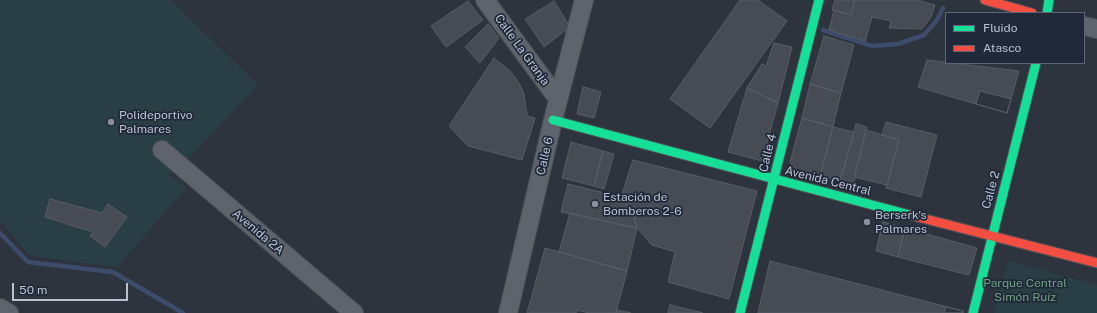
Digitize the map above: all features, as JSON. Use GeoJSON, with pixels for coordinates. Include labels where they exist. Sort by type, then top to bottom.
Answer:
{"type":"FeatureCollection","features":[{"type":"Feature","properties":{"kind":"main road","name":"Calle 4"},"geometry":{"type":"LineString","coordinates":[[740,313],[819,0]]}},
{"type":"Feature","properties":{"kind":"main road"},"geometry":{"type":"LineString","coordinates":[[985,0],[1028,12],[1027,0]]}},
{"type":"Feature","properties":{"kind":"main road"},"geometry":{"type":"LineString","coordinates":[[1047,12],[1049,0]]}},
{"type":"Feature","properties":{"kind":"main road","name":"Calle 2"},"geometry":{"type":"LineString","coordinates":[[973,313],[1034,73],[1035,64]]}},
{"type":"Feature","properties":{"kind":"main road","name":"Avenida Central"},"geometry":{"type":"LineString","coordinates":[[553,120],[1097,263]]}},
{"type":"Feature","properties":{"kind":"street","name":"Calle La Granja"},"geometry":{"type":"LineString","coordinates":[[485,0],[558,100]]}},
{"type":"Feature","properties":{"kind":"street","name":"Calle 6"},"geometry":{"type":"LineString","coordinates":[[508,313],[553,120],[584,0]]}},
{"type":"Feature","properties":{"kind":"street"},"geometry":{"type":"LineString","coordinates":[[1085,26],[1097,29]]}},
{"type":"Feature","properties":{"kind":"street","name":"Avenida 2A"},"geometry":{"type":"LineString","coordinates":[[162,150],[354,313]]}},
{"type":"Feature","properties":{"kind":"street"},"geometry":{"type":"LineString","coordinates":[[0,308],[9,313]]}},
{"type":"Feature","properties":{"kind":"green space","name":"Polideportivo Palmares"},"geometry":{"type":"Polygon","coordinates":[[[0,0],[171,0],[258,85],[187,160],[169,175],[186,188],[117,267],[30,256],[0,221],[0,0]]]}},
{"type":"Feature","properties":{"kind":"green space","name":"Parque Central Simón Ruíz"},"geometry":{"type":"Polygon","coordinates":[[[1008,261],[1097,285],[1097,313],[994,313],[1008,261]]]}},
{"type":"Feature","properties":{"kind":"building"},"geometry":{"type":"Polygon","coordinates":[[[740,0],[758,0],[787,21],[710,128],[670,99],[740,0]]]}},
{"type":"Feature","properties":{"kind":"building"},"geometry":{"type":"Polygon","coordinates":[[[835,0],[855,0],[851,15],[832,10],[835,0]]]}},
{"type":"Feature","properties":{"kind":"building"},"geometry":{"type":"Polygon","coordinates":[[[855,0],[917,0],[935,5],[931,17],[922,29],[889,28],[891,21],[872,17],[865,41],[829,30],[834,10],[851,15],[855,0]]]}},
{"type":"Feature","properties":{"kind":"building"},"geometry":{"type":"Polygon","coordinates":[[[468,1],[483,20],[446,47],[431,26],[468,1]]]}},
{"type":"Feature","properties":{"kind":"building"},"geometry":{"type":"Polygon","coordinates":[[[554,1],[570,27],[544,47],[525,19],[554,1]]]}},
{"type":"Feature","properties":{"kind":"building"},"geometry":{"type":"Polygon","coordinates":[[[488,24],[499,38],[480,63],[465,47],[488,24]]]}},
{"type":"Feature","properties":{"kind":"building"},"geometry":{"type":"Polygon","coordinates":[[[824,36],[854,45],[841,93],[810,84],[824,36]]]}},
{"type":"Feature","properties":{"kind":"building"},"geometry":{"type":"Polygon","coordinates":[[[774,43],[792,47],[778,103],[747,88],[762,64],[766,66],[774,43]]]}},
{"type":"Feature","properties":{"kind":"building"},"geometry":{"type":"Polygon","coordinates":[[[494,58],[510,71],[519,83],[524,94],[527,116],[535,118],[522,160],[468,146],[449,126],[494,58]]]}},
{"type":"Feature","properties":{"kind":"building"},"geometry":{"type":"Polygon","coordinates":[[[927,60],[945,62],[945,64],[960,64],[1019,71],[1007,113],[918,87],[927,60]]]}},
{"type":"Feature","properties":{"kind":"building"},"geometry":{"type":"Polygon","coordinates":[[[810,84],[841,93],[833,127],[802,118],[810,84]]]}},
{"type":"Feature","properties":{"kind":"building"},"geometry":{"type":"Polygon","coordinates":[[[583,87],[601,92],[594,118],[577,114],[583,87]]]}},
{"type":"Feature","properties":{"kind":"building"},"geometry":{"type":"Polygon","coordinates":[[[747,88],[778,103],[762,161],[728,152],[747,88]]]}},
{"type":"Feature","properties":{"kind":"building"},"geometry":{"type":"Polygon","coordinates":[[[980,91],[1011,99],[1007,113],[976,104],[980,91]]]}},
{"type":"Feature","properties":{"kind":"building"},"geometry":{"type":"Polygon","coordinates":[[[802,118],[833,127],[820,176],[795,169],[790,162],[802,118]]]}},
{"type":"Feature","properties":{"kind":"building"},"geometry":{"type":"Polygon","coordinates":[[[886,122],[937,135],[921,197],[886,188],[899,140],[882,135],[886,122]]]}},
{"type":"Feature","properties":{"kind":"building"},"geometry":{"type":"Polygon","coordinates":[[[856,124],[867,127],[853,185],[840,181],[856,124]]]}},
{"type":"Feature","properties":{"kind":"building"},"geometry":{"type":"Polygon","coordinates":[[[833,127],[854,132],[840,181],[820,176],[833,127]]]}},
{"type":"Feature","properties":{"kind":"building"},"geometry":{"type":"Polygon","coordinates":[[[866,130],[899,140],[887,185],[854,177],[866,130]]]}},
{"type":"Feature","properties":{"kind":"building"},"geometry":{"type":"Polygon","coordinates":[[[571,142],[603,151],[594,186],[562,178],[571,142]]]}},
{"type":"Feature","properties":{"kind":"building"},"geometry":{"type":"Polygon","coordinates":[[[603,151],[614,154],[604,189],[594,186],[603,151]]]}},
{"type":"Feature","properties":{"kind":"building"},"geometry":{"type":"Polygon","coordinates":[[[633,160],[757,191],[729,299],[668,282],[675,252],[652,245],[637,228],[634,216],[621,197],[633,160]]]}},
{"type":"Feature","properties":{"kind":"building","name":"Estación de Bomberos 2-6"},"geometry":{"type":"Polygon","coordinates":[[[568,184],[621,197],[634,216],[637,228],[561,212],[568,184]]]}},
{"type":"Feature","properties":{"kind":"building"},"geometry":{"type":"Polygon","coordinates":[[[50,199],[102,213],[108,204],[127,217],[105,247],[90,236],[93,232],[45,217],[50,199]]]}},
{"type":"Feature","properties":{"kind":"building"},"geometry":{"type":"Polygon","coordinates":[[[570,213],[637,228],[627,271],[559,252],[570,213]]]}},
{"type":"Feature","properties":{"kind":"building"},"geometry":{"type":"Polygon","coordinates":[[[883,222],[905,228],[898,257],[876,251],[883,222]]]}},
{"type":"Feature","properties":{"kind":"building"},"geometry":{"type":"Polygon","coordinates":[[[905,228],[977,248],[969,275],[898,257],[905,228]]]}},
{"type":"Feature","properties":{"kind":"building"},"geometry":{"type":"Polygon","coordinates":[[[545,248],[627,271],[616,313],[589,313],[577,310],[576,313],[527,313],[545,248]]]}},
{"type":"Feature","properties":{"kind":"building"},"geometry":{"type":"Polygon","coordinates":[[[770,261],[963,311],[963,313],[758,313],[770,261]]]}},
{"type":"Feature","properties":{"kind":"building"},"geometry":{"type":"Polygon","coordinates":[[[670,305],[703,313],[668,313],[670,305]]]}},
{"type":"Feature","properties":{"kind":"building"},"geometry":{"type":"Polygon","coordinates":[[[946,307],[963,311],[963,313],[944,313],[946,307]]]}},
{"type":"Feature","properties":{"kind":"building"},"geometry":{"type":"Polygon","coordinates":[[[617,310],[631,313],[616,313],[617,310]]]}},
{"type":"Feature","properties":{"kind":"waterway"},"geometry":{"type":"LineString","coordinates":[[823,30],[872,46],[898,44],[924,35],[937,20],[943,8]]}},
{"type":"Feature","properties":{"kind":"waterway"},"geometry":{"type":"LineString","coordinates":[[0,233],[28,262],[113,272],[183,313]]}},
{"type":"Feature","properties":{"kind":"traffic: fast"},"geometry":{"type":"LineString","coordinates":[[740,313],[819,0]]}},
{"type":"Feature","properties":{"kind":"traffic: fast"},"geometry":{"type":"LineString","coordinates":[[1047,12],[1049,0]]}},
{"type":"Feature","properties":{"kind":"traffic: fast"},"geometry":{"type":"LineString","coordinates":[[973,313],[1036,64]]}},
{"type":"Feature","properties":{"kind":"traffic: fast"},"geometry":{"type":"LineString","coordinates":[[553,120],[910,215]]}},
{"type":"Feature","properties":{"kind":"traffic: jam"},"geometry":{"type":"LineString","coordinates":[[985,0],[1028,12]]}},
{"type":"Feature","properties":{"kind":"traffic: jam"},"geometry":{"type":"LineString","coordinates":[[910,215],[1097,263]]}},
{"type":"Feature","properties":{"kind":"place","name":"Polideportivo Palmares"},"geometry":{"type":"Point","coordinates":[111,122]}},
{"type":"Feature","properties":{"kind":"place","name":"Estación de Bomberos 2-6"},"geometry":{"type":"Point","coordinates":[595,204]}},
{"type":"Feature","properties":{"kind":"place","name":"Berserk's Palmares"},"geometry":{"type":"Point","coordinates":[867,222]}}]}
